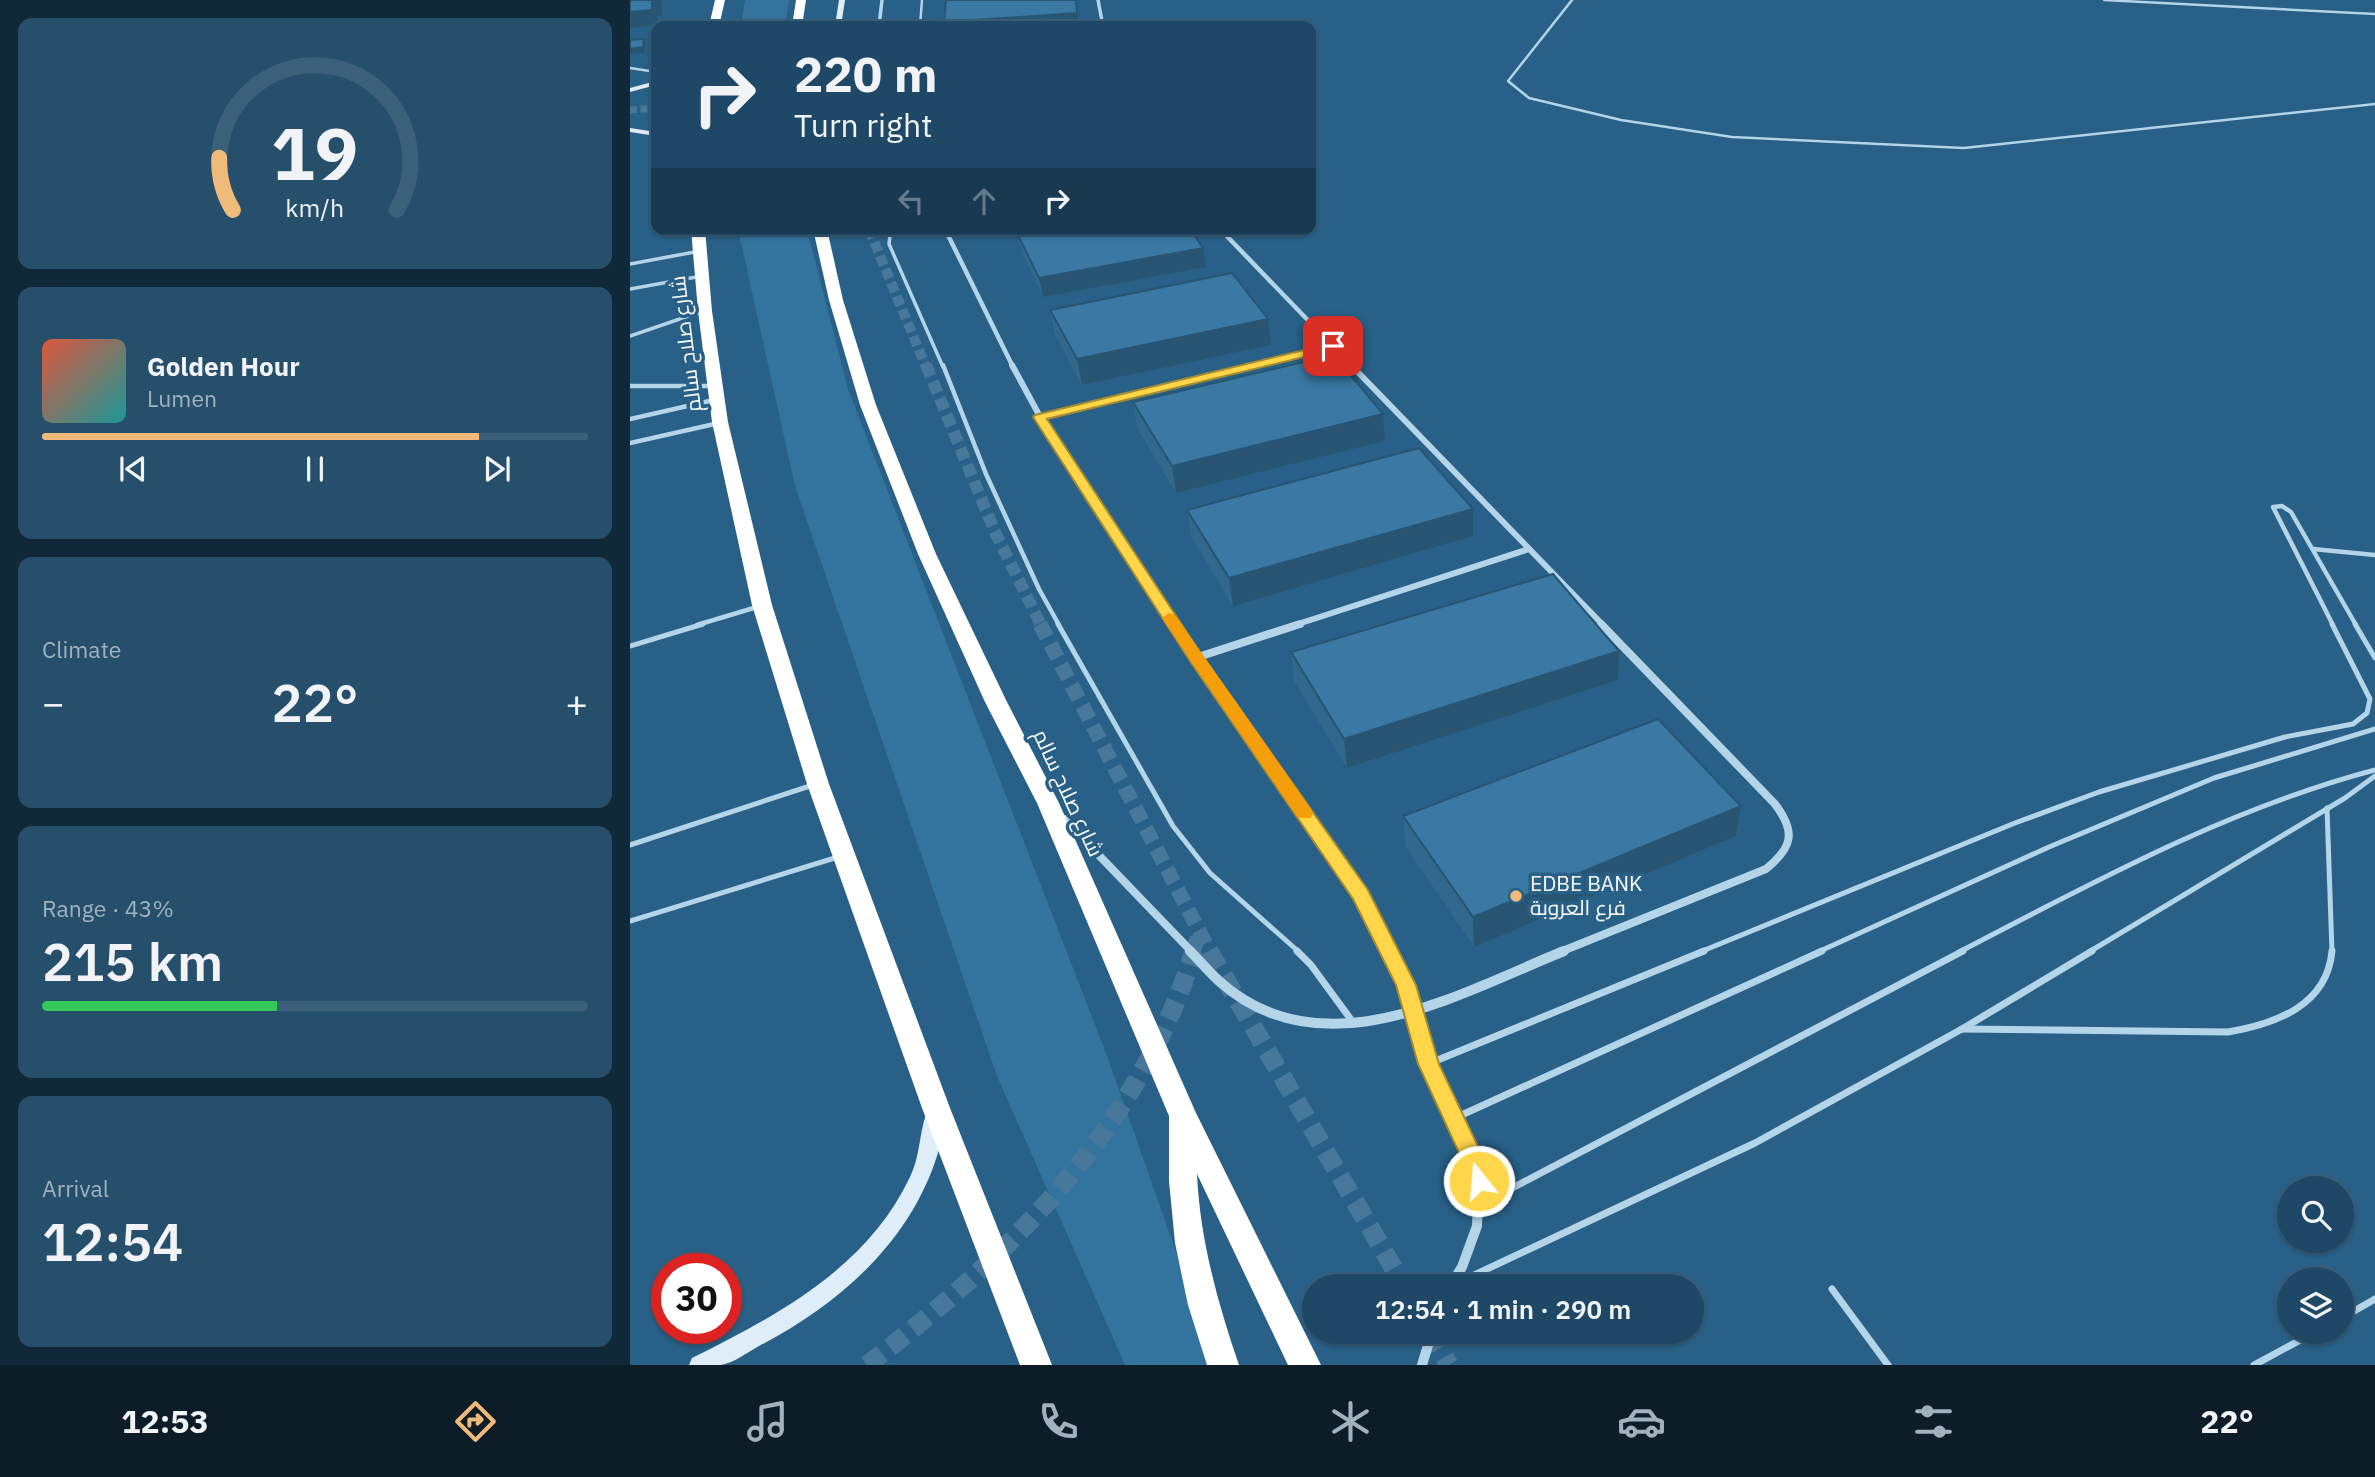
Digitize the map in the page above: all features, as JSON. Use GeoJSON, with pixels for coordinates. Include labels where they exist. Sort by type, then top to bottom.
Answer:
{"type":"FeatureCollection","features":[{"type":"Feature","properties":{"kind":"highway"},"geometry":{"type":"LineString","coordinates":[[715,21],[720,0]]}},
{"type":"Feature","properties":{"kind":"highway"},"geometry":{"type":"LineString","coordinates":[[798,21],[801,0]]}},
{"type":"Feature","properties":{"kind":"highway","name":"شارع صلاح سالم"},"geometry":{"type":"LineString","coordinates":[[821,235],[850,350],[891,467],[954,614],[1048,803],[1183,1115],[1305,1365]]}},
{"type":"Feature","properties":{"kind":"highway","name":"شارع صلاح سالم"},"geometry":{"type":"LineString","coordinates":[[699,240],[717,403],[762,605],[818,784],[936,1108],[1036,1365]]}},
{"type":"Feature","properties":{"kind":"highway"},"geometry":{"type":"LineString","coordinates":[[1183,1115],[1183,1192],[1190,1246],[1202,1302],[1223,1365]]}},
{"type":"Feature","properties":{"kind":"main road"},"geometry":{"type":"LineString","coordinates":[[839,21],[842,0]]}},
{"type":"Feature","properties":{"kind":"main road"},"geometry":{"type":"LineString","coordinates":[[630,90],[651,84]]}},
{"type":"Feature","properties":{"kind":"main road"},"geometry":{"type":"LineString","coordinates":[[630,130],[651,133]]}},
{"type":"Feature","properties":{"kind":"main road"},"geometry":{"type":"LineString","coordinates":[[700,1365],[812,1304],[856,1267],[891,1226],[916,1187],[929,1153],[936,1108]]}},
{"type":"Feature","properties":{"kind":"street"},"geometry":{"type":"LineString","coordinates":[[880,21],[882,0]]}},
{"type":"Feature","properties":{"kind":"street"},"geometry":{"type":"LineString","coordinates":[[1098,0],[1102,21]]}},
{"type":"Feature","properties":{"kind":"street"},"geometry":{"type":"LineString","coordinates":[[948,235],[1040,417],[1195,658],[1361,895],[1396,962],[1415,1010],[1428,1064],[1473,1159],[1479,1181],[1479,1205],[1471,1247],[1458,1274]]}},
{"type":"Feature","properties":{"kind":"street"},"geometry":{"type":"LineString","coordinates":[[1048,803],[1236,996],[1268,1011],[1303,1021],[1353,1024],[1415,1010],[1766,869],[1780,859],[1788,846],[1791,832],[1786,817],[1775,804],[1226,235]]}},
{"type":"Feature","properties":{"kind":"street"},"geometry":{"type":"LineString","coordinates":[[1040,417],[1333,346]]}},
{"type":"Feature","properties":{"kind":"street"},"geometry":{"type":"LineString","coordinates":[[1195,658],[1529,549]]}},
{"type":"Feature","properties":{"kind":"street"},"geometry":{"type":"LineString","coordinates":[[1422,1365],[1428,1344]]}},
{"type":"Feature","properties":{"kind":"lane"},"geometry":{"type":"LineString","coordinates":[[920,21],[922,0]]}},
{"type":"Feature","properties":{"kind":"lane"},"geometry":{"type":"LineString","coordinates":[[1572,0],[1508,81],[1529,98],[1621,120],[1732,136],[1964,148],[2375,104]]}},
{"type":"Feature","properties":{"kind":"lane"},"geometry":{"type":"LineString","coordinates":[[2104,0],[2375,14]]}},
{"type":"Feature","properties":{"kind":"lane"},"geometry":{"type":"LineString","coordinates":[[630,68],[651,71]]}},
{"type":"Feature","properties":{"kind":"lane"},"geometry":{"type":"LineString","coordinates":[[891,235],[889,244],[948,377],[986,474],[1040,589],[1115,728],[1173,826],[1196,858],[1218,881],[1295,948],[1326,984],[1353,1024]]}},
{"type":"Feature","properties":{"kind":"lane"},"geometry":{"type":"LineString","coordinates":[[630,264],[699,240]]}},
{"type":"Feature","properties":{"kind":"lane"},"geometry":{"type":"LineString","coordinates":[[630,289],[702,276]]}},
{"type":"Feature","properties":{"kind":"lane"},"geometry":{"type":"LineString","coordinates":[[630,336],[705,311]]}},
{"type":"Feature","properties":{"kind":"lane"},"geometry":{"type":"LineString","coordinates":[[630,386],[663,388],[717,403]]}},
{"type":"Feature","properties":{"kind":"lane"},"geometry":{"type":"LineString","coordinates":[[630,419],[717,403]]}},
{"type":"Feature","properties":{"kind":"lane"},"geometry":{"type":"LineString","coordinates":[[630,443],[717,403]]}},
{"type":"Feature","properties":{"kind":"lane"},"geometry":{"type":"LineString","coordinates":[[1428,1064],[2015,823],[2099,792],[2285,737],[2353,724],[2367,713],[2370,699],[2273,507],[2282,506],[2290,510],[2375,658]]}},
{"type":"Feature","properties":{"kind":"lane"},"geometry":{"type":"LineString","coordinates":[[2313,549],[2375,555]]}},
{"type":"Feature","properties":{"kind":"lane"},"geometry":{"type":"LineString","coordinates":[[630,646],[762,605]]}},
{"type":"Feature","properties":{"kind":"lane"},"geometry":{"type":"LineString","coordinates":[[1455,1118],[2049,847],[2214,779],[2375,729]]}},
{"type":"Feature","properties":{"kind":"lane"},"geometry":{"type":"LineString","coordinates":[[1479,1205],[1886,990],[2181,839],[2297,792],[2375,770]]}},
{"type":"Feature","properties":{"kind":"lane"},"geometry":{"type":"LineString","coordinates":[[1476,1274],[1755,1143],[1962,1029],[2345,799],[2375,776]]}},
{"type":"Feature","properties":{"kind":"lane"},"geometry":{"type":"LineString","coordinates":[[630,845],[818,784]]}},
{"type":"Feature","properties":{"kind":"lane"},"geometry":{"type":"LineString","coordinates":[[1962,1029],[2228,1032],[2256,1028],[2281,1019],[2302,1007],[2317,992],[2328,974],[2332,954],[2327,808]]}},
{"type":"Feature","properties":{"kind":"lane"},"geometry":{"type":"LineString","coordinates":[[630,920],[845,854]]}},
{"type":"Feature","properties":{"kind":"lane"},"geometry":{"type":"LineString","coordinates":[[1832,1289],[1888,1365]]}},
{"type":"Feature","properties":{"kind":"lane"},"geometry":{"type":"LineString","coordinates":[[2354,1311],[2375,1299]]}},
{"type":"Feature","properties":{"kind":"lane"},"geometry":{"type":"LineString","coordinates":[[2254,1365],[2293,1344]]}},
{"type":"Feature","properties":{"kind":"shaded area"},"geometry":{"type":"Polygon","coordinates":[[[745,0],[789,0],[786,21],[742,21],[745,0]]]}},
{"type":"Feature","properties":{"kind":"shaded area"},"geometry":{"type":"Polygon","coordinates":[[[739,235],[809,235],[848,389],[1106,1053],[1216,1365],[1125,1365],[997,1076],[795,486],[739,235]]]}},
{"type":"Feature","properties":{"kind":"building"},"geometry":{"type":"Polygon","coordinates":[[[630,0],[657,1],[652,2],[652,10],[630,12],[630,0]]]}},
{"type":"Feature","properties":{"kind":"building"},"geometry":{"type":"Polygon","coordinates":[[[946,0],[1076,0],[1077,13],[944,21],[946,0]]]}},
{"type":"Feature","properties":{"kind":"building"},"geometry":{"type":"Polygon","coordinates":[[[644,39],[643,47],[630,49],[630,40],[644,39]]]}},
{"type":"Feature","properties":{"kind":"building"},"geometry":{"type":"Polygon","coordinates":[[[1018,235],[1194,235],[1203,248],[1039,278],[1018,235]]]}},
{"type":"Feature","properties":{"kind":"building"},"geometry":{"type":"Polygon","coordinates":[[[1232,273],[1268,319],[1077,359],[1050,310],[1232,273]]]}},
{"type":"Feature","properties":{"kind":"building"},"geometry":{"type":"Polygon","coordinates":[[[1334,355],[1383,414],[1172,466],[1133,402],[1334,355]]]}},
{"type":"Feature","properties":{"kind":"building"},"geometry":{"type":"Polygon","coordinates":[[[1419,448],[1473,509],[1229,578],[1187,510],[1419,448]]]}},
{"type":"Feature","properties":{"kind":"building"},"geometry":{"type":"Polygon","coordinates":[[[1553,574],[1619,651],[1344,739],[1291,652],[1553,574]]]}},
{"type":"Feature","properties":{"kind":"building","name":"EDBE BANK فرع العروبة"},"geometry":{"type":"Polygon","coordinates":[[[1658,719],[1741,806],[1473,917],[1403,816],[1658,719]]]}},
{"type":"Feature","properties":{"kind":"tunnel"},"geometry":{"type":"LineString","coordinates":[[630,110],[651,108]]}},
{"type":"Feature","properties":{"kind":"tunnel"},"geometry":{"type":"LineString","coordinates":[[871,235],[926,367]]}},
{"type":"Feature","properties":{"kind":"tunnel"},"geometry":{"type":"LineString","coordinates":[[926,365],[995,532],[1041,625]]}},
{"type":"Feature","properties":{"kind":"tunnel"},"geometry":{"type":"LineString","coordinates":[[1040,624],[1210,952]]}},
{"type":"Feature","properties":{"kind":"tunnel"},"geometry":{"type":"LineString","coordinates":[[1193,952],[1199,933]]}},
{"type":"Feature","properties":{"kind":"tunnel"},"geometry":{"type":"LineString","coordinates":[[867,1365],[971,1279],[1019,1233],[1064,1183],[1105,1131],[1140,1075],[1170,1015],[1194,951]]}},
{"type":"Feature","properties":{"kind":"tunnel"},"geometry":{"type":"LineString","coordinates":[[1209,951],[1397,1274]]}},
{"type":"Feature","properties":{"kind":"tunnel"},"geometry":{"type":"LineString","coordinates":[[1437,1344],[1449,1365]]}},
{"type":"Feature","properties":{"kind":"slow traffic"},"geometry":{"type":"LineString","coordinates":[[1169,618],[1305,813]]}},
{"type":"Feature","properties":{"kind":"place","name":"EDBE BANK فرع العروبة"},"geometry":{"type":"Point","coordinates":[1516,896]}},
{"type":"Feature","properties":{"kind":"route"},"geometry":{"type":"LineString","coordinates":[[1333,346],[1040,417],[1195,658],[1361,895],[1406,985],[1428,1064],[1473,1159],[1479,1181]]}}]}
